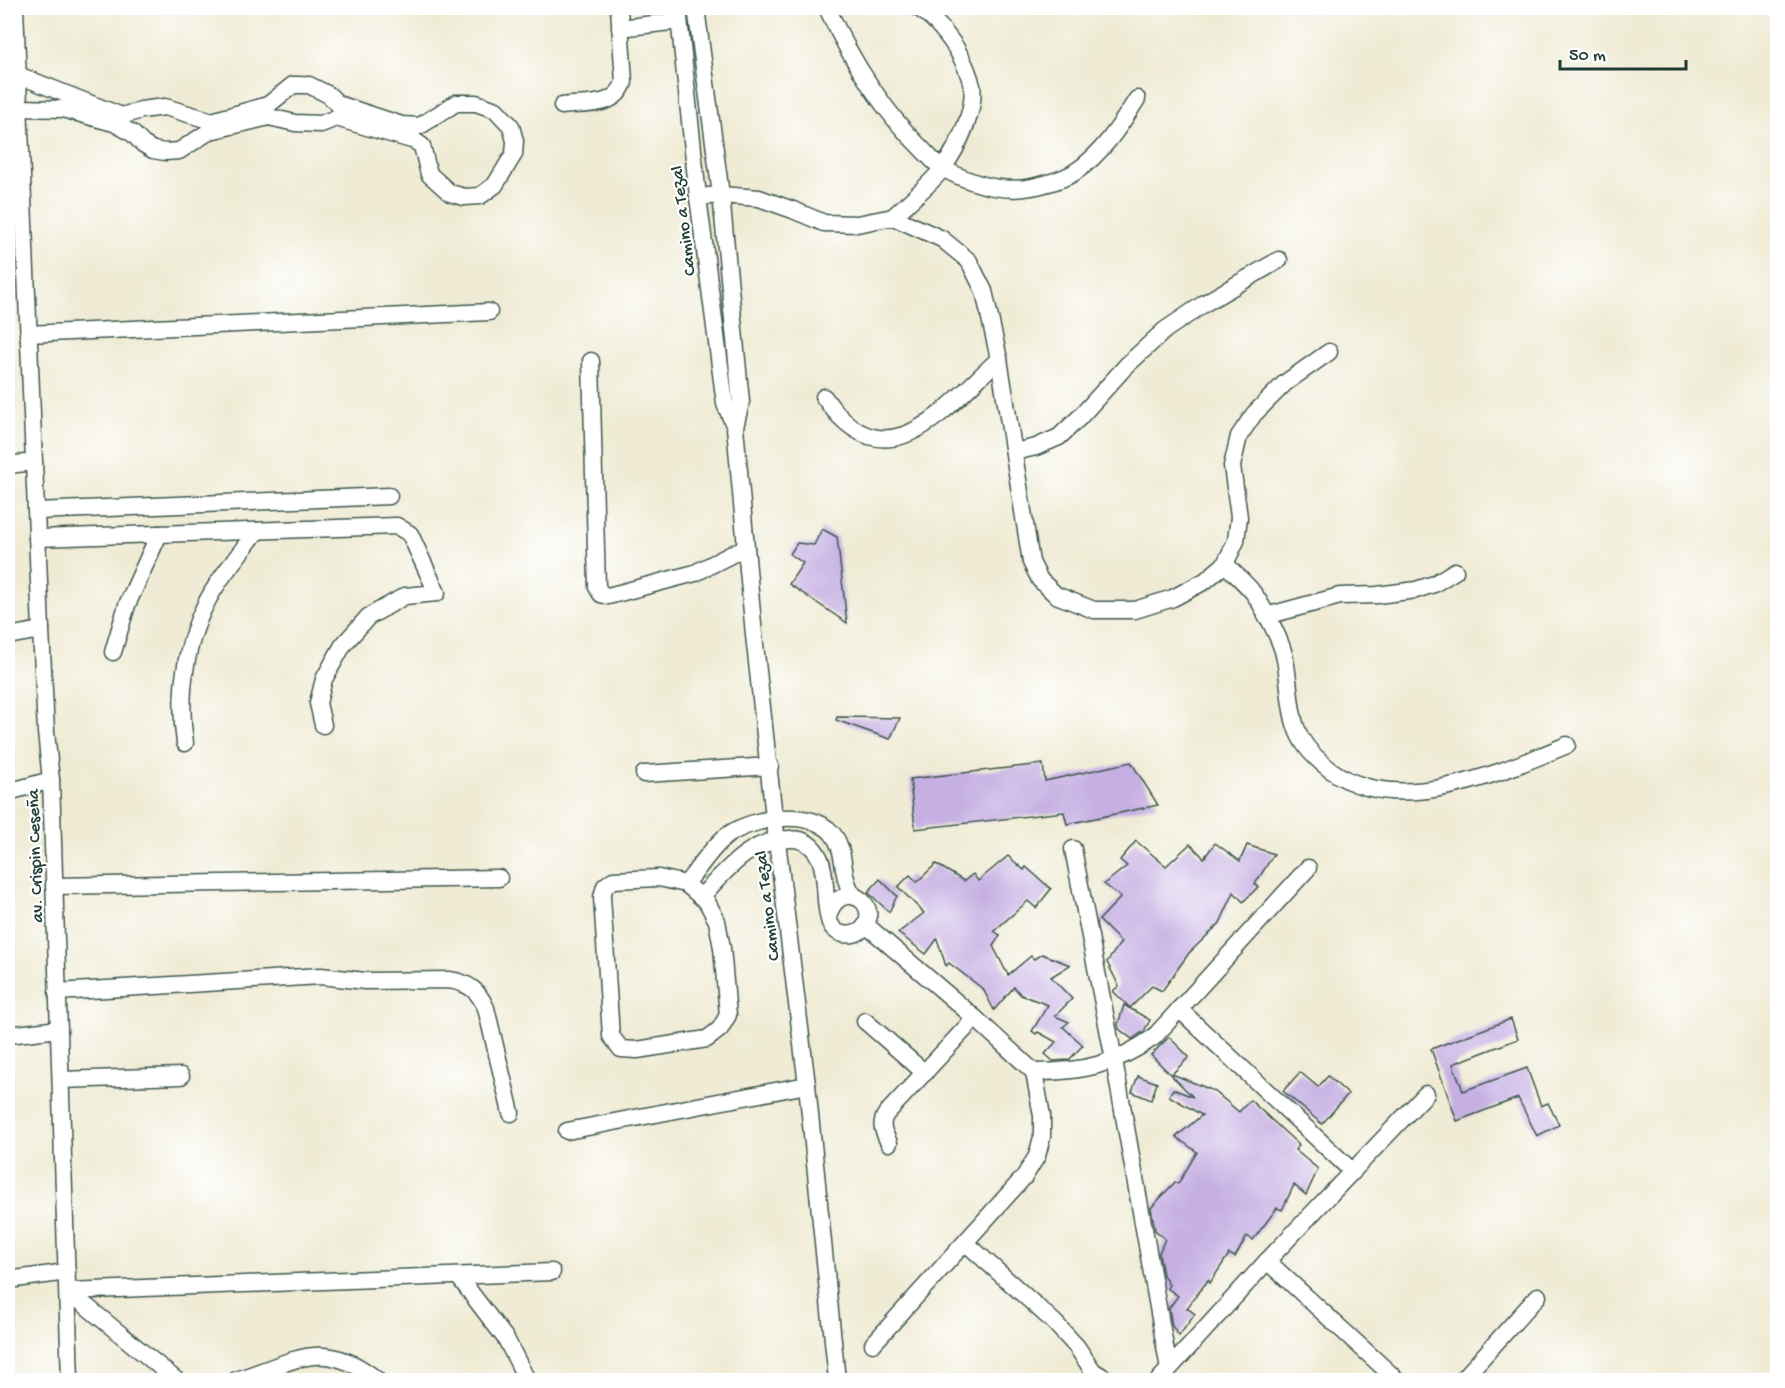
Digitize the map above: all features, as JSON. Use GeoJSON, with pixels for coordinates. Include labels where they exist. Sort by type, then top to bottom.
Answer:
{"type":"FeatureCollection","features":[{"type":"Feature","properties":{"kind":"street","name":"av. Crispin Ceseña"},"geometry":{"type":"LineString","coordinates":[[15,8],[20,108],[15,210],[28,334],[41,630],[51,780],[70,1380]]}},
{"type":"Feature","properties":{"kind":"street"},"geometry":{"type":"LineString","coordinates":[[562,106],[612,100],[621,92],[624,82],[619,8]]}},
{"type":"Feature","properties":{"kind":"street","name":"Camino a Tezal"},"geometry":{"type":"LineString","coordinates":[[696,8],[721,195],[741,402],[735,427]]}},
{"type":"Feature","properties":{"kind":"street"},"geometry":{"type":"LineString","coordinates":[[827,8],[871,88],[912,140],[942,168],[982,186],[1020,189],[1046,184],[1074,173],[1100,152],[1137,99]]}},
{"type":"Feature","properties":{"kind":"street"},"geometry":{"type":"LineString","coordinates":[[698,197],[721,195],[759,198],[825,223],[857,224],[893,217],[942,168],[961,138],[973,88],[965,62],[948,36],[927,13],[918,8]]}},
{"type":"Feature","properties":{"kind":"street"},"geometry":{"type":"LineString","coordinates":[[620,28],[678,14]]}},
{"type":"Feature","properties":{"kind":"street","name":"Camino a Tezal"},"geometry":{"type":"LineString","coordinates":[[678,14],[698,197],[725,404],[735,427],[774,817],[807,1085],[837,1380]]}},
{"type":"Feature","properties":{"kind":"street"},"geometry":{"type":"LineString","coordinates":[[18,75],[122,116],[141,110],[165,107],[212,121],[268,105],[293,85],[309,86],[329,95],[338,104],[402,125],[420,126],[456,103],[476,103],[496,110],[511,126],[516,141],[514,154],[495,185],[480,196],[464,197],[450,193],[429,174],[422,146],[415,141],[336,118],[321,124],[295,123],[269,117],[210,131],[179,151],[165,152],[153,150],[124,127],[114,123],[63,109],[20,108]]}},
{"type":"Feature","properties":{"kind":"street"},"geometry":{"type":"LineString","coordinates":[[893,217],[942,239],[969,261],[984,291],[999,359],[1031,562],[1040,580],[1056,595],[1094,610],[1135,610],[1184,592],[1205,581],[1225,564],[1236,541],[1239,517],[1232,466],[1239,435],[1254,414],[1285,383],[1329,352]]}},
{"type":"Feature","properties":{"kind":"street"},"geometry":{"type":"LineString","coordinates":[[1014,452],[1036,447],[1059,436],[1080,417],[1126,366],[1165,330],[1205,303],[1279,260]]}},
{"type":"Feature","properties":{"kind":"street"},"geometry":{"type":"LineString","coordinates":[[28,334],[489,312]]}},
{"type":"Feature","properties":{"kind":"street"},"geometry":{"type":"LineString","coordinates":[[824,397],[835,414],[846,424],[867,436],[893,439],[914,432],[939,415],[999,359]]}},
{"type":"Feature","properties":{"kind":"street"},"geometry":{"type":"LineString","coordinates":[[591,361],[597,587],[601,594],[608,596],[695,573],[746,547]]}},
{"type":"Feature","properties":{"kind":"street"},"geometry":{"type":"LineString","coordinates":[[8,465],[34,462]]}},
{"type":"Feature","properties":{"kind":"street"},"geometry":{"type":"LineString","coordinates":[[37,511],[389,496]]}},
{"type":"Feature","properties":{"kind":"street"},"geometry":{"type":"LineString","coordinates":[[38,538],[397,526],[410,534],[437,593],[405,596],[368,617],[343,645],[324,679],[318,703],[323,725]]}},
{"type":"Feature","properties":{"kind":"street"},"geometry":{"type":"LineString","coordinates":[[185,743],[181,717],[184,678],[194,631],[217,585],[257,531]]}},
{"type":"Feature","properties":{"kind":"street"},"geometry":{"type":"LineString","coordinates":[[113,652],[127,605],[159,534]]}},
{"type":"Feature","properties":{"kind":"street"},"geometry":{"type":"LineString","coordinates":[[1225,564],[1251,591],[1284,654],[1287,688],[1296,727],[1307,749],[1334,774],[1372,790],[1403,793],[1439,788],[1487,775],[1527,762],[1567,745]]}},
{"type":"Feature","properties":{"kind":"street"},"geometry":{"type":"LineString","coordinates":[[1266,616],[1340,596],[1377,595],[1416,590],[1434,584],[1455,572]]}},
{"type":"Feature","properties":{"kind":"street"},"geometry":{"type":"LineString","coordinates":[[8,636],[41,630]]}},
{"type":"Feature","properties":{"kind":"street"},"geometry":{"type":"LineString","coordinates":[[644,774],[770,766]]}},
{"type":"Feature","properties":{"kind":"street"},"geometry":{"type":"LineString","coordinates":[[8,792],[51,780]]}},
{"type":"Feature","properties":{"kind":"street"},"geometry":{"type":"LineString","coordinates":[[686,884],[724,838],[734,831],[774,817],[813,820],[832,833],[842,851],[847,886],[855,897]]}},
{"type":"Feature","properties":{"kind":"street"},"geometry":{"type":"LineString","coordinates":[[702,896],[739,857],[752,849],[777,838],[802,839],[813,848],[820,860],[829,914],[831,925],[838,932],[848,935],[858,933],[866,925],[868,917],[867,908],[862,901],[846,896],[838,899],[831,906],[829,914]]}},
{"type":"Feature","properties":{"kind":"street"},"geometry":{"type":"LineString","coordinates":[[1073,849],[1114,1060],[1164,1375]]}},
{"type":"Feature","properties":{"kind":"street"},"geometry":{"type":"LineString","coordinates":[[1034,1072],[1061,1072],[1093,1068],[1134,1051],[1154,1037],[1308,868]]}},
{"type":"Feature","properties":{"kind":"street"},"geometry":{"type":"LineString","coordinates":[[54,886],[499,878]]}},
{"type":"Feature","properties":{"kind":"street"},"geometry":{"type":"LineString","coordinates":[[659,878],[686,884],[702,896],[717,921],[722,948],[728,1015],[720,1029],[707,1039],[637,1050],[621,1049],[611,1036],[602,897],[605,886],[613,880],[659,878]]}},
{"type":"Feature","properties":{"kind":"street"},"geometry":{"type":"LineString","coordinates":[[866,925],[1034,1072],[1042,1116],[1042,1137],[1037,1156],[1024,1177],[873,1344]]}},
{"type":"Feature","properties":{"kind":"street"},"geometry":{"type":"LineString","coordinates":[[57,992],[321,976],[364,981],[449,980],[462,982],[473,988],[481,997],[486,1008],[511,1113]]}},
{"type":"Feature","properties":{"kind":"street"},"geometry":{"type":"LineString","coordinates":[[1179,1009],[1353,1172]]}},
{"type":"Feature","properties":{"kind":"street"},"geometry":{"type":"LineString","coordinates":[[889,1143],[882,1127],[883,1120],[975,1018]]}},
{"type":"Feature","properties":{"kind":"street"},"geometry":{"type":"LineString","coordinates":[[865,1021],[925,1073]]}},
{"type":"Feature","properties":{"kind":"street"},"geometry":{"type":"LineString","coordinates":[[8,1035],[59,1029]]}},
{"type":"Feature","properties":{"kind":"street"},"geometry":{"type":"LineString","coordinates":[[61,1080],[181,1076]]}},
{"type":"Feature","properties":{"kind":"street"},"geometry":{"type":"LineString","coordinates":[[567,1131],[807,1085]]}},
{"type":"Feature","properties":{"kind":"street"},"geometry":{"type":"LineString","coordinates":[[1164,1375],[1267,1261],[1426,1094]]}},
{"type":"Feature","properties":{"kind":"street"},"geometry":{"type":"LineString","coordinates":[[966,1243],[1054,1322],[1077,1347],[1093,1376],[1108,1380]]}},
{"type":"Feature","properties":{"kind":"street"},"geometry":{"type":"LineString","coordinates":[[1267,1261],[1397,1380]]}},
{"type":"Feature","properties":{"kind":"street"},"geometry":{"type":"LineString","coordinates":[[8,1280],[67,1272]]}},
{"type":"Feature","properties":{"kind":"street"},"geometry":{"type":"LineString","coordinates":[[68,1291],[552,1272]]}},
{"type":"Feature","properties":{"kind":"street"},"geometry":{"type":"LineString","coordinates":[[459,1276],[506,1339],[527,1380]]}},
{"type":"Feature","properties":{"kind":"street"},"geometry":{"type":"LineString","coordinates":[[68,1291],[176,1380]]}},
{"type":"Feature","properties":{"kind":"street"},"geometry":{"type":"LineString","coordinates":[[1462,1380],[1538,1296]]}},
{"type":"Feature","properties":{"kind":"street"},"geometry":{"type":"LineString","coordinates":[[236,1380],[302,1358],[324,1355],[344,1359],[377,1380]]}},
{"type":"Feature","properties":{"kind":"building"},"geometry":{"type":"Polygon","coordinates":[[[822,529],[837,537],[847,623],[789,584],[803,563],[790,554],[797,543],[814,545],[822,529]]]}},
{"type":"Feature","properties":{"kind":"building"},"geometry":{"type":"Polygon","coordinates":[[[837,717],[900,718],[890,739],[836,720],[837,717]]]}},
{"type":"Feature","properties":{"kind":"building"},"geometry":{"type":"Polygon","coordinates":[[[1131,762],[1158,805],[1067,824],[1064,812],[915,829],[910,779],[1043,764],[1045,781],[1131,762]]]}},
{"type":"Feature","properties":{"kind":"building"},"geometry":{"type":"Polygon","coordinates":[[[1136,841],[1166,866],[1190,844],[1204,858],[1215,843],[1240,861],[1247,845],[1274,854],[1255,884],[1258,887],[1243,902],[1234,892],[1220,923],[1189,953],[1162,991],[1152,986],[1130,1008],[1113,991],[1119,986],[1107,962],[1121,942],[1099,920],[1121,897],[1104,884],[1127,866],[1120,860],[1136,841]]]}},
{"type":"Feature","properties":{"kind":"building"},"geometry":{"type":"Polygon","coordinates":[[[1008,856],[1024,870],[1026,867],[1051,889],[1036,908],[1028,901],[994,931],[1000,935],[993,946],[1008,975],[1031,956],[1034,959],[1042,954],[1070,965],[1051,977],[1072,999],[1055,1016],[1069,1022],[1063,1027],[1083,1045],[1069,1060],[1053,1061],[1045,1054],[1056,1042],[1032,1031],[1048,1005],[1021,995],[1014,987],[994,1010],[983,989],[949,963],[946,966],[937,939],[926,954],[898,933],[924,913],[898,887],[910,875],[917,882],[936,864],[964,881],[973,874],[978,881],[1008,856]]]}},
{"type":"Feature","properties":{"kind":"building"},"geometry":{"type":"Polygon","coordinates":[[[880,879],[897,896],[889,912],[868,892],[880,879]]]}},
{"type":"Feature","properties":{"kind":"building"},"geometry":{"type":"Polygon","coordinates":[[[1124,1005],[1150,1020],[1144,1031],[1132,1039],[1119,1029],[1118,1024],[1124,1005]]]}},
{"type":"Feature","properties":{"kind":"building"},"geometry":{"type":"Polygon","coordinates":[[[1511,1019],[1518,1039],[1453,1064],[1463,1091],[1527,1068],[1541,1106],[1548,1103],[1559,1125],[1537,1136],[1518,1098],[1457,1121],[1431,1049],[1511,1019]]]}},
{"type":"Feature","properties":{"kind":"building"},"geometry":{"type":"Polygon","coordinates":[[[1169,1037],[1189,1057],[1172,1074],[1214,1091],[1239,1112],[1250,1100],[1299,1145],[1295,1150],[1318,1169],[1306,1195],[1294,1185],[1282,1210],[1277,1208],[1253,1240],[1247,1236],[1235,1257],[1229,1254],[1210,1283],[1208,1280],[1187,1308],[1195,1314],[1179,1336],[1172,1326],[1169,1308],[1178,1296],[1167,1288],[1169,1285],[1163,1275],[1159,1253],[1165,1239],[1155,1230],[1151,1208],[1175,1182],[1178,1184],[1197,1152],[1176,1137],[1202,1115],[1169,1096],[1173,1089],[1193,1097],[1151,1055],[1169,1037]]]}},
{"type":"Feature","properties":{"kind":"building"},"geometry":{"type":"Polygon","coordinates":[[[1300,1072],[1318,1087],[1328,1076],[1348,1094],[1322,1124],[1283,1091],[1300,1072]]]}},
{"type":"Feature","properties":{"kind":"building"},"geometry":{"type":"Polygon","coordinates":[[[1138,1076],[1157,1083],[1151,1100],[1132,1092],[1138,1076]]]}}]}
